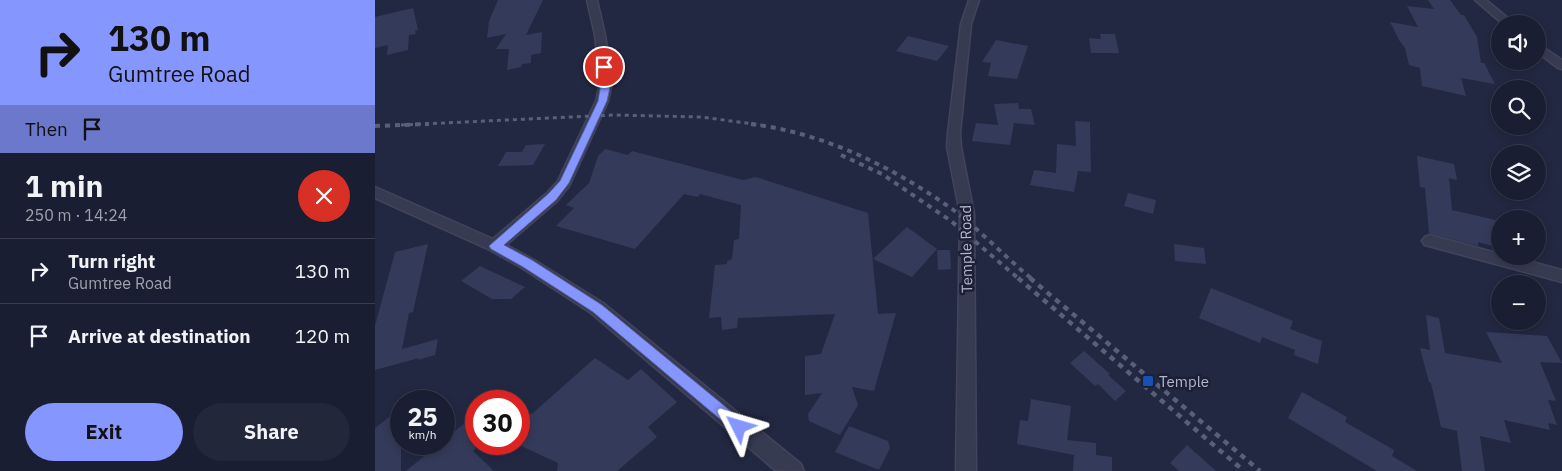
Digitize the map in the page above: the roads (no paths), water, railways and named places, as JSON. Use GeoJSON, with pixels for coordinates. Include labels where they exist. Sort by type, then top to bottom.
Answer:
{"type":"FeatureCollection","features":[{"type":"Feature","properties":{"kind":"street"},"geometry":{"type":"LineString","coordinates":[[495,246],[552,197],[564,183],[602,101],[606,83],[600,35],[592,0]]}},
{"type":"Feature","properties":{"kind":"street","name":"Temple Road"},"geometry":{"type":"LineString","coordinates":[[966,471],[967,214],[954,147],[954,133],[966,24],[974,0]]}},
{"type":"Feature","properties":{"kind":"street"},"geometry":{"type":"LineString","coordinates":[[1480,0],[1499,15]]}},
{"type":"Feature","properties":{"kind":"street"},"geometry":{"type":"LineString","coordinates":[[1546,53],[1562,66]]}},
{"type":"Feature","properties":{"kind":"street"},"geometry":{"type":"LineString","coordinates":[[375,192],[495,246],[528,264],[597,308],[794,471]]}},
{"type":"Feature","properties":{"kind":"street"},"geometry":{"type":"LineString","coordinates":[[1430,241],[1562,276]]}},
{"type":"Feature","properties":{"kind":"railway"},"geometry":{"type":"LineString","coordinates":[[401,125],[614,115],[701,117],[761,125]]}},
{"type":"Feature","properties":{"kind":"railway"},"geometry":{"type":"LineString","coordinates":[[375,126],[429,124]]}},
{"type":"Feature","properties":{"kind":"railway"},"geometry":{"type":"LineString","coordinates":[[751,124],[805,135],[831,144],[857,154],[906,179],[952,209],[1032,279]]}},
{"type":"Feature","properties":{"kind":"railway"},"geometry":{"type":"LineString","coordinates":[[841,155],[882,174],[951,221],[1019,279]]}},
{"type":"Feature","properties":{"kind":"railway"},"geometry":{"type":"LineString","coordinates":[[1018,278],[1244,471]]}},
{"type":"Feature","properties":{"kind":"railway"},"geometry":{"type":"LineString","coordinates":[[1030,278],[1260,471]]}},
{"type":"Feature","properties":{"kind":"place","name":"Temple"},"geometry":{"type":"Point","coordinates":[1148,381]}}]}
